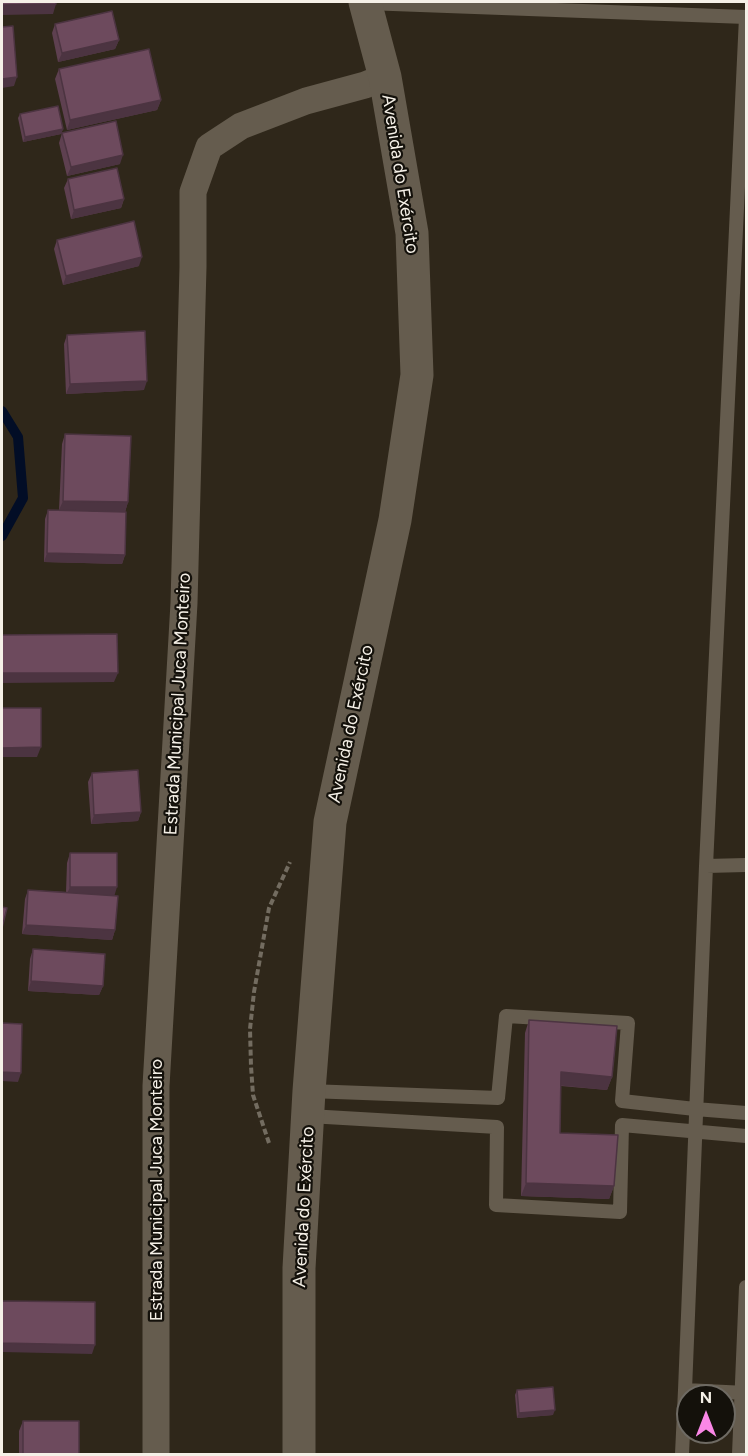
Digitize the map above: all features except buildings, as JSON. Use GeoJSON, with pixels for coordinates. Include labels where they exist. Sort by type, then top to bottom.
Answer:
{"type":"FeatureCollection","features":[{"type":"Feature","properties":{"kind":"street","name":"Avenida do Exército"},"geometry":{"type":"LineString","coordinates":[[299,1455],[299,1268],[330,822],[395,520],[417,375],[412,233],[385,77],[366,2]]}},
{"type":"Feature","properties":{"kind":"street","name":"Estrada Municipal Juca Monteiro"},"geometry":{"type":"LineString","coordinates":[[156,1455],[156,1086],[184,603],[193,192],[209,147],[241,126],[306,101],[365,85],[385,77]]}},
{"type":"Feature","properties":{"kind":"lane"},"geometry":{"type":"LineString","coordinates":[[366,2],[746,16],[695,1109],[686,1384]]}},
{"type":"Feature","properties":{"kind":"lane"},"geometry":{"type":"LineString","coordinates":[[706,866],[747,865]]}},
{"type":"Feature","properties":{"kind":"lane"},"geometry":{"type":"LineString","coordinates":[[309,1103],[498,1098],[506,1016],[628,1023],[622,1101],[747,1113]]}},
{"type":"Feature","properties":{"kind":"lane"},"geometry":{"type":"LineString","coordinates":[[309,1103],[497,1127],[496,1205],[620,1212],[622,1125],[747,1136]]}},
{"type":"Feature","properties":{"kind":"lane"},"geometry":{"type":"LineString","coordinates":[[739,1455],[744,1393],[747,1287]]}},
{"type":"Feature","properties":{"kind":"waterway"},"geometry":{"type":"LineString","coordinates":[[2,411],[18,437],[23,498],[2,536]]}}]}
